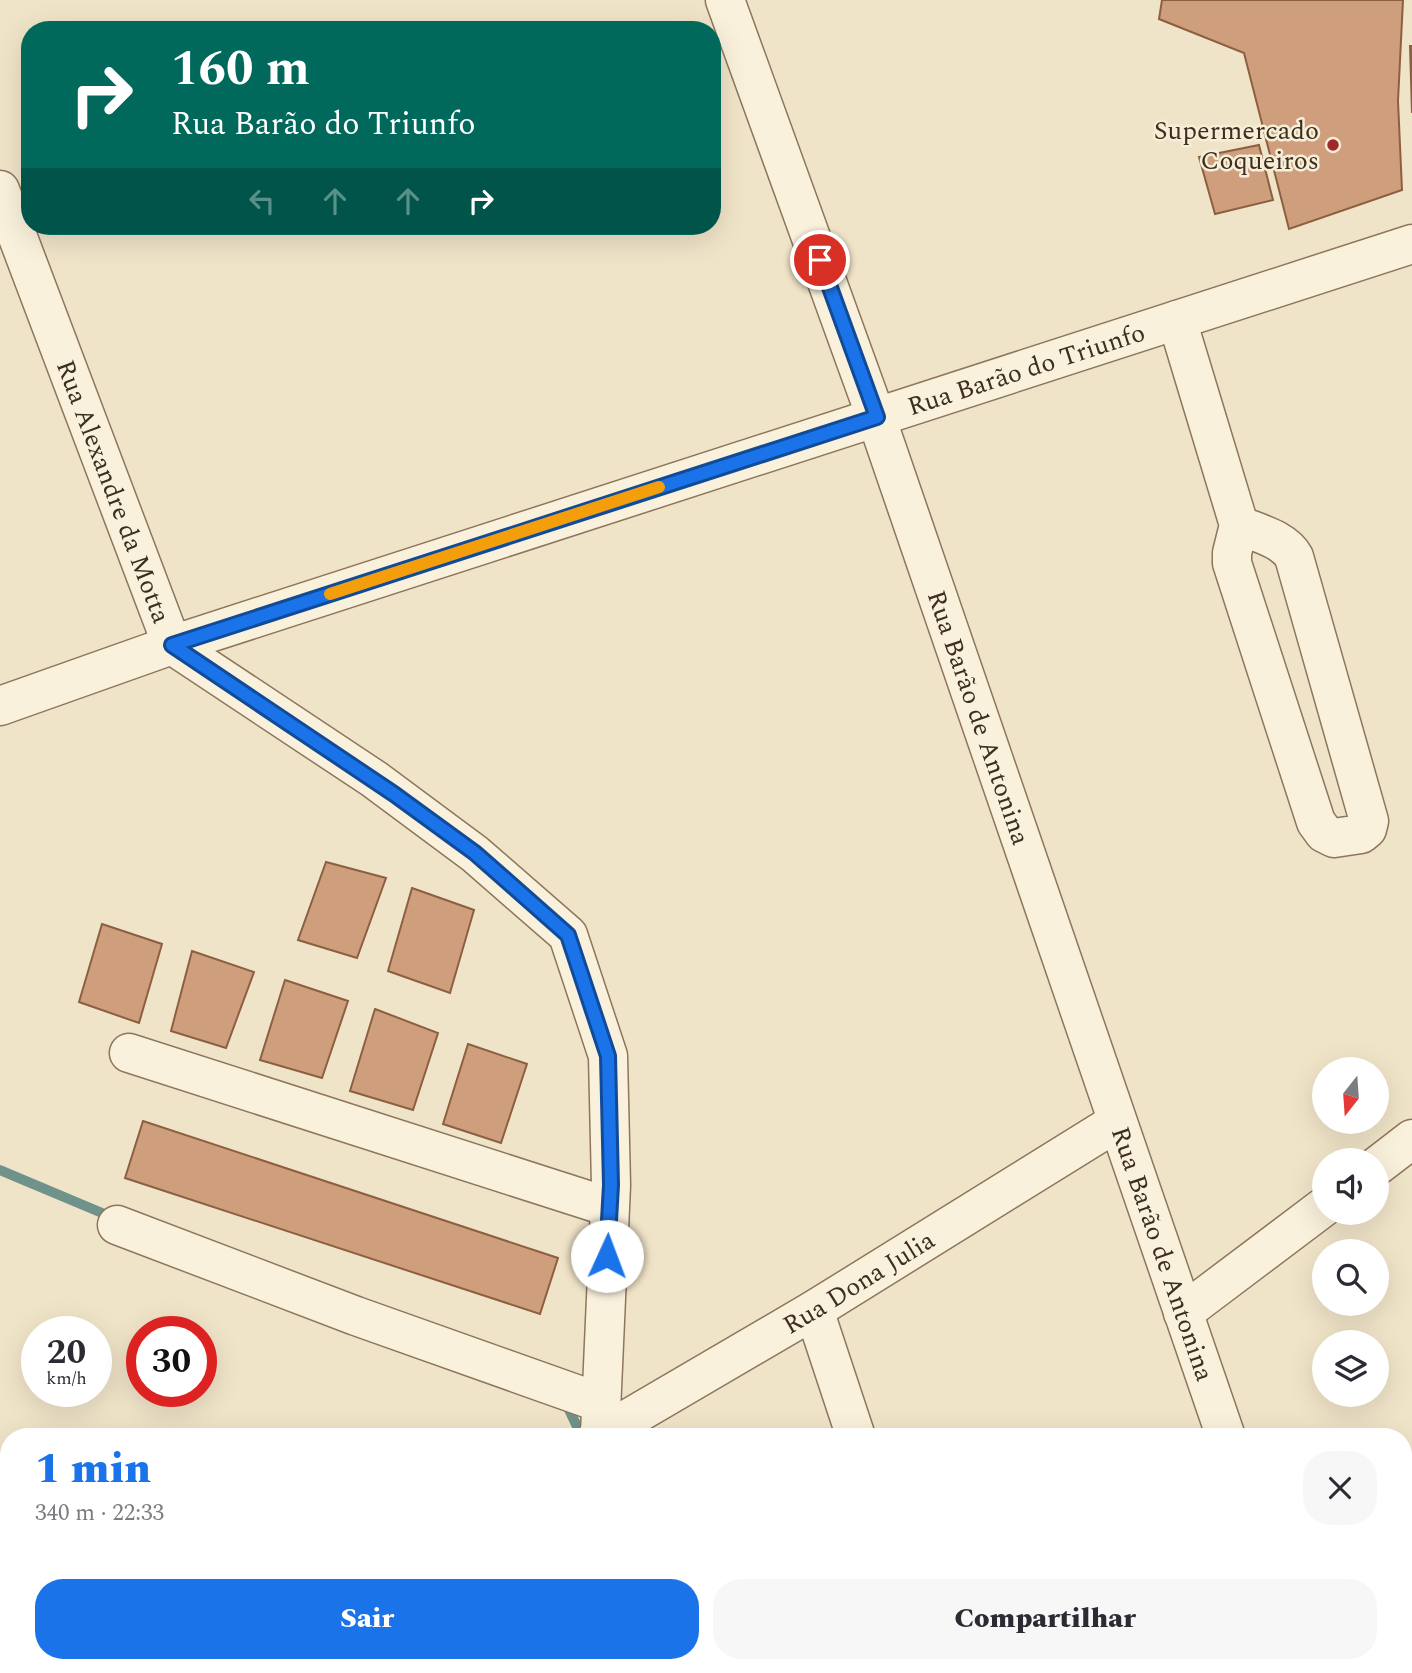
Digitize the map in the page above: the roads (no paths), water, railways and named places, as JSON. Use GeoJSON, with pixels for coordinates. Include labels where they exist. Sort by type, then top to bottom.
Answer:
{"type":"FeatureCollection","features":[{"type":"Feature","properties":{"kind":"street","name":"Rua Barão de Antonina"},"geometry":{"type":"LineString","coordinates":[[725,0],[877,417],[1223,1428]]}},
{"type":"Feature","properties":{"kind":"street","name":"Rua Alexandre da Motta"},"geometry":{"type":"LineString","coordinates":[[0,190],[172,645],[374,779],[475,853],[568,935],[608,1056],[611,1185],[599,1425]]}},
{"type":"Feature","properties":{"kind":"street","name":"Rua Barão do Triunfo"},"geometry":{"type":"LineString","coordinates":[[0,706],[172,645],[1412,244]]}},
{"type":"Feature","properties":{"kind":"street"},"geometry":{"type":"LineString","coordinates":[[1177,320],[1239,525],[1232,563],[1316,822],[1324,833],[1334,838],[1361,834],[1367,830],[1369,821],[1294,557],[1290,549],[1239,525]]}},
{"type":"Feature","properties":{"kind":"street"},"geometry":{"type":"LineString","coordinates":[[129,1054],[609,1207]]}},
{"type":"Feature","properties":{"kind":"street","name":"Rua Dona Julia"},"geometry":{"type":"LineString","coordinates":[[599,1425],[814,1310],[1117,1122]]}},
{"type":"Feature","properties":{"kind":"street"},"geometry":{"type":"LineString","coordinates":[[1389,1157],[1412,1139]]}},
{"type":"Feature","properties":{"kind":"street"},"geometry":{"type":"LineString","coordinates":[[1183,1313],[1312,1216]]}},
{"type":"Feature","properties":{"kind":"street"},"geometry":{"type":"LineString","coordinates":[[117,1225],[356,1316],[599,1425]]}},
{"type":"Feature","properties":{"kind":"street"},"geometry":{"type":"LineString","coordinates":[[814,1310],[853,1428]]}},
{"type":"Feature","properties":{"kind":"waterway"},"geometry":{"type":"LineString","coordinates":[[0,1170],[114,1218]]}},
{"type":"Feature","properties":{"kind":"waterway"},"geometry":{"type":"LineString","coordinates":[[565,1401],[578,1428]]}},
{"type":"Feature","properties":{"kind":"place","name":"Supermercado Coqueiros"},"geometry":{"type":"Point","coordinates":[1333,145]}}]}
